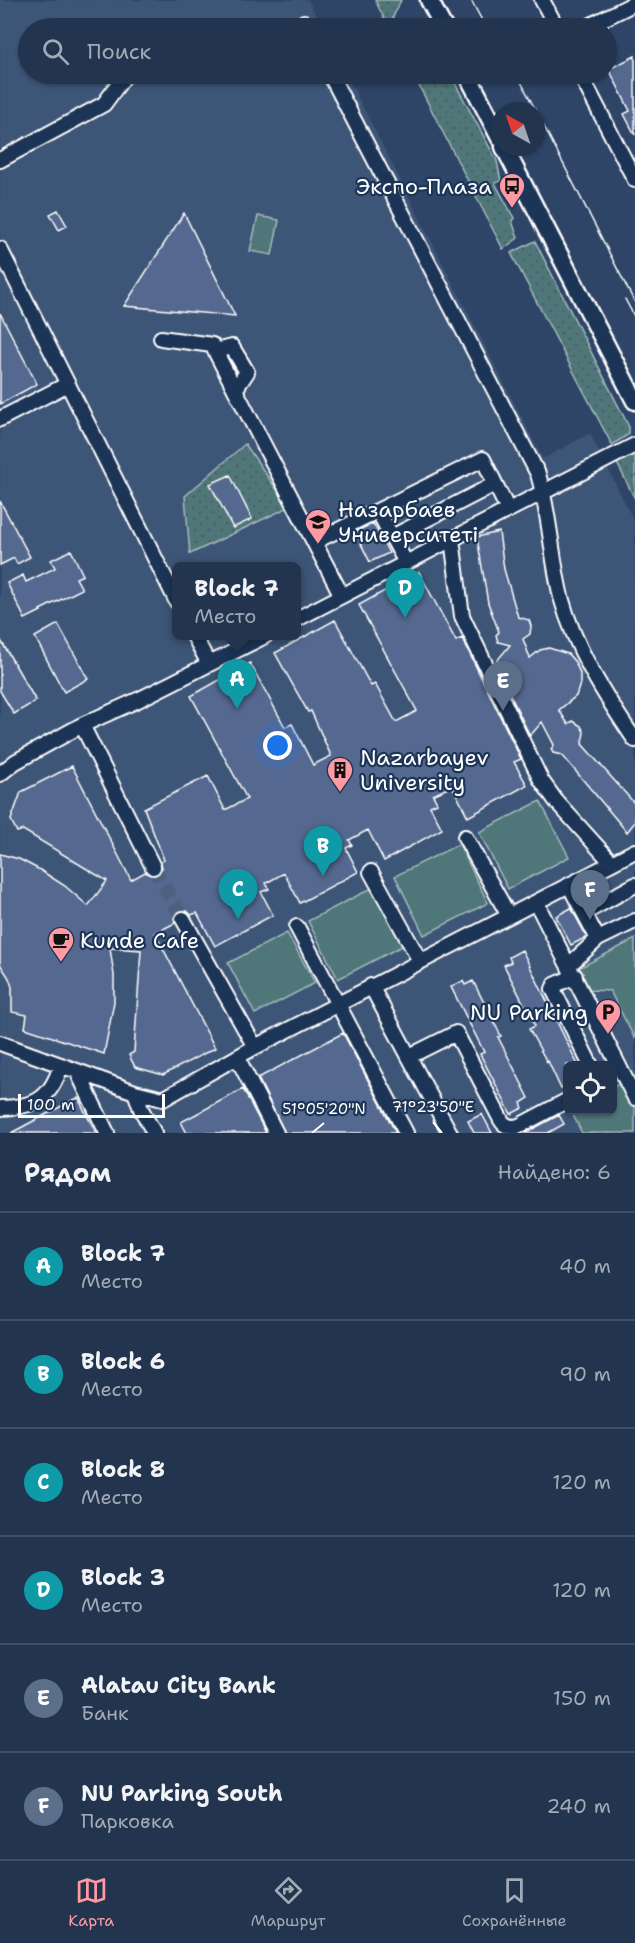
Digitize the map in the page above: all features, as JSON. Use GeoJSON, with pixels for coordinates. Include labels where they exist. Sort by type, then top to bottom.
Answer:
{"type":"FeatureCollection","features":[{"type":"Feature","properties":{"kind":"main road"},"geometry":{"type":"LineString","coordinates":[[429,0],[439,18]]}},
{"type":"Feature","properties":{"kind":"main road"},"geometry":{"type":"LineString","coordinates":[[472,84],[491,121]]}},
{"type":"Feature","properties":{"kind":"main road"},"geometry":{"type":"LineString","coordinates":[[509,156],[635,401]]}},
{"type":"Feature","properties":{"kind":"street"},"geometry":{"type":"LineString","coordinates":[[542,0],[552,18]]}},
{"type":"Feature","properties":{"kind":"street"},"geometry":{"type":"LineString","coordinates":[[605,18],[635,3]]}},
{"type":"Feature","properties":{"kind":"street"},"geometry":{"type":"LineString","coordinates":[[0,159],[104,104],[119,84]]}},
{"type":"Feature","properties":{"kind":"street"},"geometry":{"type":"LineString","coordinates":[[335,84],[533,463],[543,492],[550,547],[562,598],[580,649],[614,709],[635,740]]}},
{"type":"Feature","properties":{"kind":"street"},"geometry":{"type":"LineString","coordinates":[[585,84],[635,180]]}},
{"type":"Feature","properties":{"kind":"street"},"geometry":{"type":"LineString","coordinates":[[0,251],[172,592]]}},
{"type":"Feature","properties":{"kind":"street"},"geometry":{"type":"LineString","coordinates":[[161,338],[212,345],[342,596]]}},
{"type":"Feature","properties":{"kind":"street"},"geometry":{"type":"LineString","coordinates":[[0,419],[68,384]]}},
{"type":"Feature","properties":{"kind":"street"},"geometry":{"type":"LineString","coordinates":[[301,617],[635,445]]}},
{"type":"Feature","properties":{"kind":"street"},"geometry":{"type":"LineString","coordinates":[[314,542],[483,459],[508,510]]}},
{"type":"Feature","properties":{"kind":"street"},"geometry":{"type":"LineString","coordinates":[[392,537],[495,484]]}},
{"type":"Feature","properties":{"kind":"street"},"geometry":{"type":"LineString","coordinates":[[378,511],[406,563]]}},
{"type":"Feature","properties":{"kind":"street"},"geometry":{"type":"LineString","coordinates":[[452,539],[462,616],[541,780],[556,801],[612,863]]}},
{"type":"Feature","properties":{"kind":"street"},"geometry":{"type":"LineString","coordinates":[[196,640],[209,664]]}},
{"type":"Feature","properties":{"kind":"street"},"geometry":{"type":"LineString","coordinates":[[0,774],[15,762],[82,725],[143,698],[257,640]]}},
{"type":"Feature","properties":{"kind":"street"},"geometry":{"type":"LineString","coordinates":[[82,725],[153,867]]}},
{"type":"Feature","properties":{"kind":"street"},"geometry":{"type":"LineString","coordinates":[[465,837],[509,916]]}},
{"type":"Feature","properties":{"kind":"street"},"geometry":{"type":"LineString","coordinates":[[0,1043],[135,1092],[163,1099],[338,1003],[635,851]]}},
{"type":"Feature","properties":{"kind":"street"},"geometry":{"type":"LineString","coordinates":[[371,872],[420,961]]}},
{"type":"Feature","properties":{"kind":"street"},"geometry":{"type":"LineString","coordinates":[[570,885],[597,939]]}},
{"type":"Feature","properties":{"kind":"street"},"geometry":{"type":"LineString","coordinates":[[584,913],[635,885]]}},
{"type":"Feature","properties":{"kind":"street"},"geometry":{"type":"LineString","coordinates":[[536,902],[635,1098]]}},
{"type":"Feature","properties":{"kind":"street"},"geometry":{"type":"LineString","coordinates":[[183,919],[255,1047]]}},
{"type":"Feature","properties":{"kind":"street"},"geometry":{"type":"LineString","coordinates":[[589,1061],[553,989],[597,939],[635,921]]}},
{"type":"Feature","properties":{"kind":"street"},"geometry":{"type":"LineString","coordinates":[[297,927],[405,1133]]}},
{"type":"Feature","properties":{"kind":"street"},"geometry":{"type":"LineString","coordinates":[[371,986],[450,1133]]}},
{"type":"Feature","properties":{"kind":"street"},"geometry":{"type":"LineString","coordinates":[[410,1056],[456,1033],[501,1120],[507,1126],[519,1126],[563,1102]]}},
{"type":"Feature","properties":{"kind":"street"},"geometry":{"type":"LineString","coordinates":[[237,1057],[276,1133]]}},
{"type":"Feature","properties":{"kind":"street"},"geometry":{"type":"LineString","coordinates":[[0,1109],[34,1104],[45,1096],[56,1082],[61,1065]]}},
{"type":"Feature","properties":{"kind":"street"},"geometry":{"type":"LineString","coordinates":[[77,1071],[107,1133]]}},
{"type":"Feature","properties":{"kind":"street"},"geometry":{"type":"LineString","coordinates":[[135,1092],[154,1133]]}},
{"type":"Feature","properties":{"kind":"street"},"geometry":{"type":"LineString","coordinates":[[146,1118],[168,1133]]}},
{"type":"Feature","properties":{"kind":"shaded area","name":"Назарбаев Университеті"},"geometry":{"type":"Polygon","coordinates":[[[0,0],[308,0],[318,18],[18,18],[18,84],[351,84],[543,459],[590,433],[635,523],[635,1133],[0,1133],[0,0]]]}},
{"type":"Feature","properties":{"kind":"green space"},"geometry":{"type":"Polygon","coordinates":[[[375,0],[401,0],[393,18],[384,18],[375,0]]]}},
{"type":"Feature","properties":{"kind":"green space"},"geometry":{"type":"Polygon","coordinates":[[[418,84],[455,84],[491,150],[491,156],[494,156],[497,161],[501,181],[495,183],[514,218],[512,221],[518,238],[503,249],[418,84]]]}},
{"type":"Feature","properties":{"kind":"green space"},"geometry":{"type":"Polygon","coordinates":[[[258,216],[279,220],[272,255],[250,251],[258,216]]]}},
{"type":"Feature","properties":{"kind":"green space"},"geometry":{"type":"Polygon","coordinates":[[[535,241],[629,427],[629,434],[612,445],[511,253],[535,241]]]}},
{"type":"Feature","properties":{"kind":"green space"},"geometry":{"type":"Polygon","coordinates":[[[245,444],[289,507],[190,554],[185,496],[245,444]]]}},
{"type":"Feature","properties":{"kind":"green space"},"geometry":{"type":"Polygon","coordinates":[[[635,450],[635,499],[615,459],[635,450]]]}},
{"type":"Feature","properties":{"kind":"green space"},"geometry":{"type":"Polygon","coordinates":[[[540,801],[569,857],[508,889],[479,832],[540,801]]]}},
{"type":"Feature","properties":{"kind":"green space"},"geometry":{"type":"Polygon","coordinates":[[[459,844],[488,903],[424,935],[395,876],[459,844]]]}},
{"type":"Feature","properties":{"kind":"green space"},"geometry":{"type":"Polygon","coordinates":[[[372,888],[402,946],[338,979],[308,921],[372,888]]]}},
{"type":"Feature","properties":{"kind":"green space"},"geometry":{"type":"Polygon","coordinates":[[[287,933],[315,983],[255,1014],[228,963],[287,933]]]}},
{"type":"Feature","properties":{"kind":"green space"},"geometry":{"type":"Polygon","coordinates":[[[635,939],[635,1039],[610,991],[590,990],[579,968],[635,939]]]}},
{"type":"Feature","properties":{"kind":"green space"},"geometry":{"type":"Polygon","coordinates":[[[635,1076],[635,1133],[582,1133],[573,1115],[617,1115],[617,1085],[635,1076]]]}},
{"type":"Feature","properties":{"kind":"building"},"geometry":{"type":"Polygon","coordinates":[[[635,56],[635,135],[624,114],[630,111],[616,84],[617,65],[635,56]]]}},
{"type":"Feature","properties":{"kind":"building"},"geometry":{"type":"Polygon","coordinates":[[[58,210],[67,226],[59,230],[50,214],[58,210]]]}},
{"type":"Feature","properties":{"kind":"building"},"geometry":{"type":"Polygon","coordinates":[[[184,213],[235,316],[124,306],[184,213]]]}},
{"type":"Feature","properties":{"kind":"building"},"geometry":{"type":"Polygon","coordinates":[[[0,313],[37,384],[0,404],[0,313]]]}},
{"type":"Feature","properties":{"kind":"building"},"geometry":{"type":"Polygon","coordinates":[[[230,475],[252,519],[233,528],[210,484],[230,475]]]}},
{"type":"Feature","properties":{"kind":"building"},"geometry":{"type":"Polygon","coordinates":[[[0,501],[30,557],[17,564],[14,558],[0,565],[0,501]]]}},
{"type":"Feature","properties":{"kind":"building"},"geometry":{"type":"Polygon","coordinates":[[[373,523],[389,553],[370,562],[355,532],[373,523]]]}},
{"type":"Feature","properties":{"kind":"building"},"geometry":{"type":"Polygon","coordinates":[[[499,532],[504,569],[518,617],[529,620],[531,626],[530,634],[523,639],[530,658],[540,650],[549,648],[568,654],[575,662],[580,673],[580,684],[576,696],[559,710],[568,724],[573,721],[581,726],[584,732],[582,744],[635,804],[635,822],[627,832],[562,755],[553,753],[551,749],[554,745],[542,722],[530,736],[495,663],[510,645],[498,642],[496,635],[499,632],[488,603],[477,537],[499,532]]]}},
{"type":"Feature","properties":{"kind":"building"},"geometry":{"type":"Polygon","coordinates":[[[71,550],[83,575],[76,578],[82,589],[25,619],[7,583],[23,575],[26,582],[55,568],[51,560],[71,550]]]}},
{"type":"Feature","properties":{"kind":"building"},"geometry":{"type":"Polygon","coordinates":[[[419,572],[456,641],[462,638],[521,759],[514,762],[527,785],[468,817],[452,786],[433,795],[437,803],[430,806],[442,829],[384,861],[368,830],[349,840],[352,845],[346,848],[358,872],[300,903],[284,873],[266,883],[269,889],[261,892],[273,915],[215,946],[197,913],[191,915],[187,911],[178,912],[174,918],[175,923],[155,933],[215,1048],[163,1075],[135,1067],[129,1055],[134,1052],[141,950],[110,948],[114,975],[114,1002],[104,1054],[25,1028],[27,1015],[12,1012],[12,987],[0,964],[0,854],[19,859],[40,870],[65,886],[88,906],[107,881],[23,830],[17,832],[11,820],[21,792],[72,766],[131,880],[145,872],[152,876],[158,875],[162,868],[161,862],[164,860],[144,808],[208,776],[225,810],[247,799],[191,696],[250,663],[285,727],[292,724],[313,765],[331,756],[311,711],[308,712],[275,653],[335,620],[371,686],[375,684],[396,722],[417,711],[359,605],[419,572]]]}},
{"type":"Feature","properties":{"kind":"building"},"geometry":{"type":"Polygon","coordinates":[[[58,624],[88,679],[64,692],[35,637],[58,624]]]}},
{"type":"Feature","properties":{"kind":"building"},"geometry":{"type":"Polygon","coordinates":[[[0,639],[36,701],[14,714],[0,691],[0,639]]]}},
{"type":"Feature","properties":{"kind":"building"},"geometry":{"type":"Polygon","coordinates":[[[571,908],[587,937],[571,945],[556,916],[571,908]]]}},
{"type":"Feature","properties":{"kind":"building"},"geometry":{"type":"Polygon","coordinates":[[[522,950],[576,1061],[563,1061],[563,1088],[561,1089],[529,1029],[535,1026],[504,965],[511,962],[509,957],[522,950]]]}},
{"type":"Feature","properties":{"kind":"building"},"geometry":{"type":"Polygon","coordinates":[[[463,981],[465,985],[473,981],[529,1098],[521,1103],[523,1108],[511,1114],[480,1054],[484,1052],[451,987],[463,981]]]}},
{"type":"Feature","properties":{"kind":"building"},"geometry":{"type":"Polygon","coordinates":[[[343,1033],[396,1133],[285,1133],[258,1078],[343,1033]]]}},
{"type":"Feature","properties":{"kind":"building"},"geometry":{"type":"Polygon","coordinates":[[[243,1089],[266,1133],[187,1133],[181,1122],[243,1089]]]}},
{"type":"Feature","properties":{"kind":"building"},"geometry":{"type":"Polygon","coordinates":[[[78,1098],[96,1133],[11,1133],[73,1100],[78,1098]]]}},
{"type":"Feature","properties":{"kind":"building"},"geometry":{"type":"Polygon","coordinates":[[[482,1114],[492,1133],[474,1133],[468,1121],[482,1114]]]}},
{"type":"Feature","properties":{"kind":"building"},"geometry":{"type":"Polygon","coordinates":[[[559,1115],[564,1124],[548,1133],[525,1133],[559,1115]]]}},
{"type":"Feature","properties":{"kind":"tunnel"},"geometry":{"type":"LineString","coordinates":[[153,867],[183,919]]}},
{"type":"Feature","properties":{"kind":"tram line"},"geometry":{"type":"LineString","coordinates":[[471,0],[481,18]]}},
{"type":"Feature","properties":{"kind":"tram line"},"geometry":{"type":"LineString","coordinates":[[522,84],[635,303]]}},
{"type":"Feature","properties":{"kind":"tram line"},"geometry":{"type":"LineString","coordinates":[[625,299],[635,318]]}},
{"type":"Feature","properties":{"kind":"place","name":"Экспо-Плаза"},"geometry":{"type":"Point","coordinates":[512,209]}},
{"type":"Feature","properties":{"kind":"place","name":"Назарбаев Университеті"},"geometry":{"type":"Point","coordinates":[318,545]}},
{"type":"Feature","properties":{"kind":"place","name":"Block 3"},"geometry":{"type":"Point","coordinates":[405,618]}},
{"type":"Feature","properties":{"kind":"place","name":"Block 7"},"geometry":{"type":"Point","coordinates":[237,709]}},
{"type":"Feature","properties":{"kind":"place","name":"Alatau City Bank"},"geometry":{"type":"Point","coordinates":[503,711]}},
{"type":"Feature","properties":{"kind":"place","name":"Nazarbayev University"},"geometry":{"type":"Point","coordinates":[340,793]}},
{"type":"Feature","properties":{"kind":"place","name":"Block 6"},"geometry":{"type":"Point","coordinates":[323,876]}},
{"type":"Feature","properties":{"kind":"place","name":"Block 8"},"geometry":{"type":"Point","coordinates":[238,919]}},
{"type":"Feature","properties":{"kind":"place","name":"NU Parking South"},"geometry":{"type":"Point","coordinates":[590,920]}},
{"type":"Feature","properties":{"kind":"place","name":"Kunde Cafe"},"geometry":{"type":"Point","coordinates":[61,963]}},
{"type":"Feature","properties":{"kind":"place","name":"NU Parking"},"geometry":{"type":"Point","coordinates":[608,1035]}}]}
